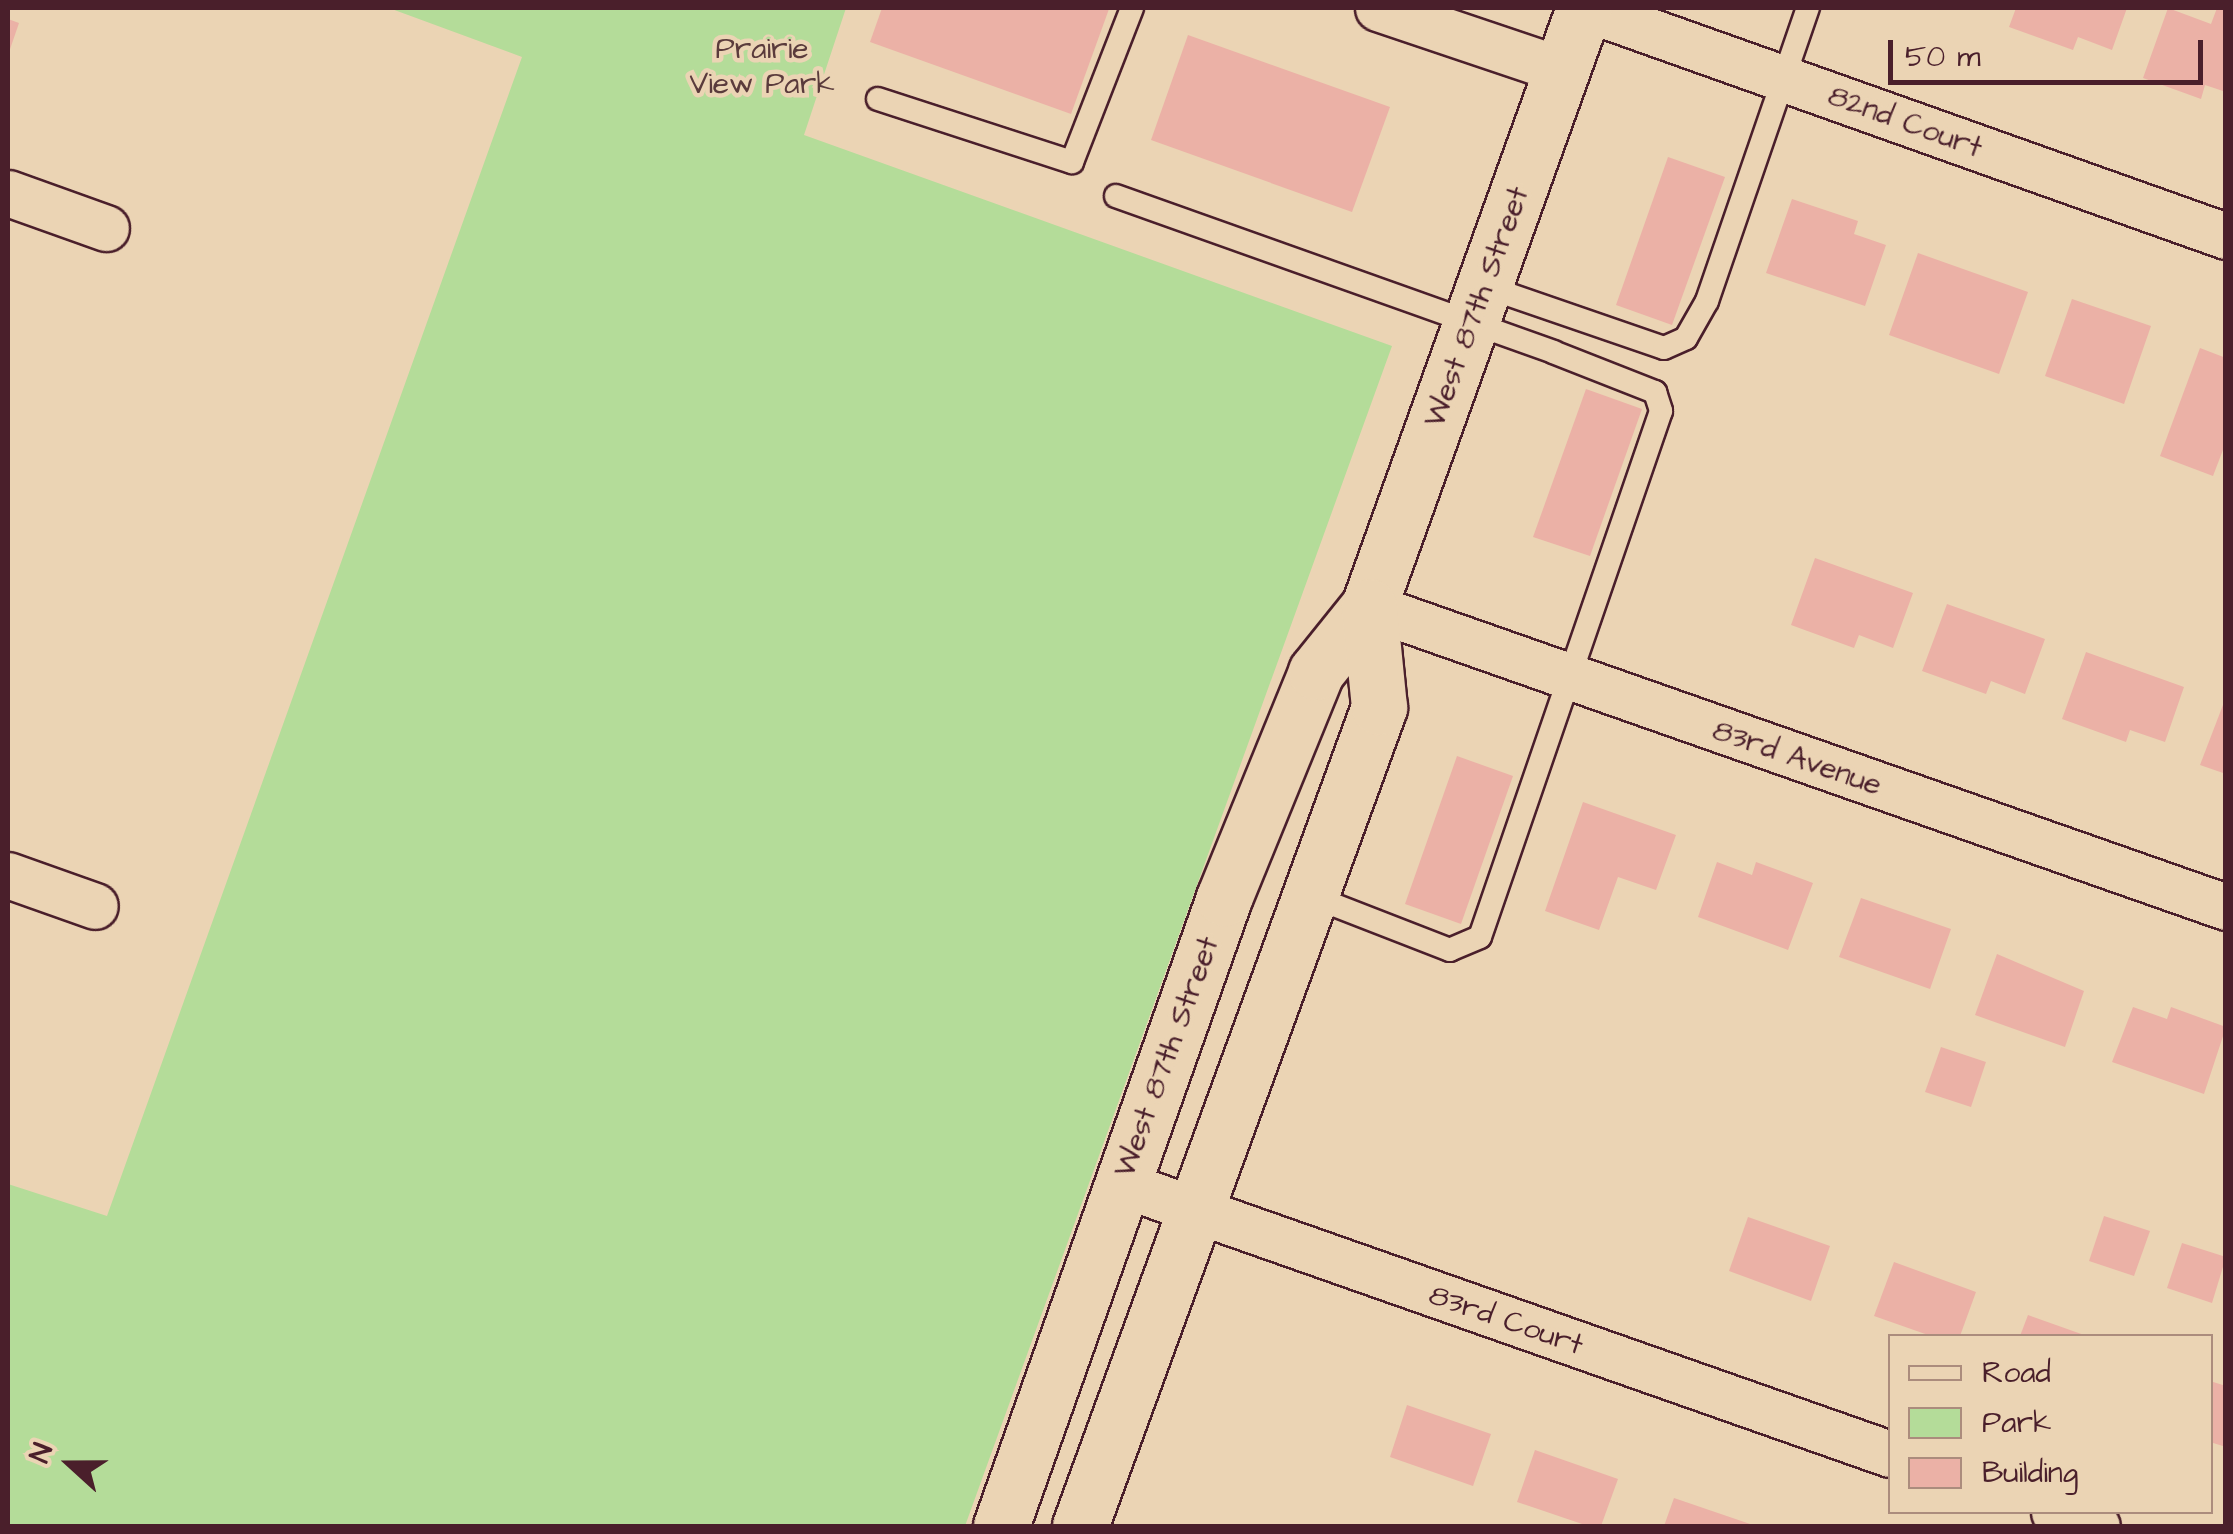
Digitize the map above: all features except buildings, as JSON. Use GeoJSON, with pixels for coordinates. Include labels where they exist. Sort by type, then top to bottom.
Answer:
{"type":"FeatureCollection","features":[{"type":"Feature","properties":{"kind":"main road","name":"West 87th Street"},"geometry":{"type":"LineString","coordinates":[[1001,1526],[1224,898],[1316,672],[1369,606],[1584,8]]}},
{"type":"Feature","properties":{"kind":"main road","name":"West 87th Street"},"geometry":{"type":"LineString","coordinates":[[1080,1526],[1379,707],[1369,606]]}},
{"type":"Feature","properties":{"kind":"street"},"geometry":{"type":"LineString","coordinates":[[1378,8],[1562,70]]}},
{"type":"Feature","properties":{"kind":"street","name":"82nd Court"},"geometry":{"type":"LineString","coordinates":[[1584,8],[2226,236]]}},
{"type":"Feature","properties":{"kind":"street"},"geometry":{"type":"LineString","coordinates":[[8,193],[106,228]]}},
{"type":"Feature","properties":{"kind":"street","name":"83rd Avenue"},"geometry":{"type":"LineString","coordinates":[[1369,606],[2226,908]]}},
{"type":"Feature","properties":{"kind":"street"},"geometry":{"type":"LineString","coordinates":[[8,876],[95,906]]}},
{"type":"Feature","properties":{"kind":"street","name":"83rd Court"},"geometry":{"type":"LineString","coordinates":[[1122,1184],[1888,1453]]}},
{"type":"Feature","properties":{"kind":"street"},"geometry":{"type":"LineString","coordinates":[[2060,1514],[2097,1526]]}},
{"type":"Feature","properties":{"kind":"lane"},"geometry":{"type":"LineString","coordinates":[[878,99],[1072,162],[1132,8]]}},
{"type":"Feature","properties":{"kind":"lane"},"geometry":{"type":"LineString","coordinates":[[1116,196],[1478,303],[1664,348],[1686,338],[1707,301],[1808,8]]}},
{"type":"Feature","properties":{"kind":"lane"},"geometry":{"type":"LineString","coordinates":[[1310,896],[1450,950],[1480,936],[1661,410],[1655,392],[1478,303]]}},
{"type":"Feature","properties":{"kind":"green space","name":"Prairie View Park"},"geometry":{"type":"Polygon","coordinates":[[[389,8],[846,8],[804,135],[1392,346],[965,1526],[8,1526],[8,1184],[107,1216],[522,57],[389,8]]]}}]}
